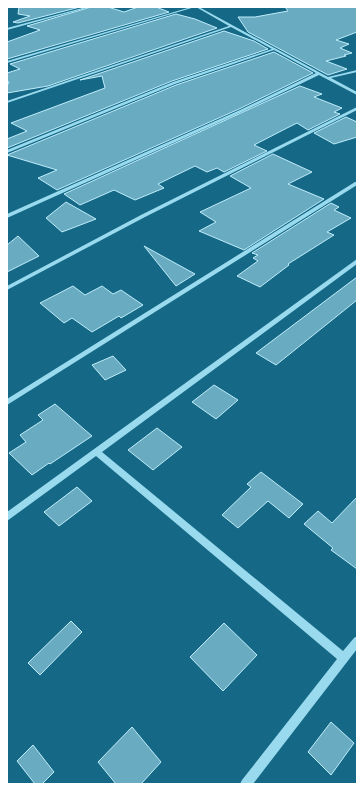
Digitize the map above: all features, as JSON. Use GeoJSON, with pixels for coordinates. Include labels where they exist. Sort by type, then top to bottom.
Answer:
{"type":"FeatureCollection","features":[{"type":"Feature","properties":{"kind":"street"},"geometry":{"type":"LineString","coordinates":[[7,29],[89,7]]}},
{"type":"Feature","properties":{"kind":"street"},"geometry":{"type":"LineString","coordinates":[[7,62],[195,7],[357,94]]}},
{"type":"Feature","properties":{"kind":"street"},"geometry":{"type":"LineString","coordinates":[[7,102],[231,26]]}},
{"type":"Feature","properties":{"kind":"street"},"geometry":{"type":"LineString","coordinates":[[7,152],[174,83],[275,49]]}},
{"type":"Feature","properties":{"kind":"street"},"geometry":{"type":"LineString","coordinates":[[328,78],[357,71]]}},
{"type":"Feature","properties":{"kind":"street"},"geometry":{"type":"LineString","coordinates":[[7,216],[242,111],[319,73]]}},
{"type":"Feature","properties":{"kind":"street"},"geometry":{"type":"LineString","coordinates":[[7,288],[143,216],[357,108]]}},
{"type":"Feature","properties":{"kind":"street"},"geometry":{"type":"LineString","coordinates":[[7,402],[356,185]]}},
{"type":"Feature","properties":{"kind":"street"},"geometry":{"type":"LineString","coordinates":[[7,517],[357,261]]}},
{"type":"Feature","properties":{"kind":"street"},"geometry":{"type":"LineString","coordinates":[[96,452],[344,658]]}},
{"type":"Feature","properties":{"kind":"street"},"geometry":{"type":"LineString","coordinates":[[246,784],[357,641]]}},
{"type":"Feature","properties":{"kind":"building"},"geometry":{"type":"Polygon","coordinates":[[[19,7],[80,7],[18,23],[13,22],[30,16],[18,14],[19,7]]]}},
{"type":"Feature","properties":{"kind":"building"},"geometry":{"type":"Polygon","coordinates":[[[91,7],[108,7],[124,12],[138,7],[156,7],[169,12],[7,59],[7,42],[40,30],[27,26],[91,7]]]}},
{"type":"Feature","properties":{"kind":"building"},"geometry":{"type":"Polygon","coordinates":[[[285,7],[357,7],[357,32],[336,40],[349,44],[340,48],[352,53],[326,61],[347,69],[328,75],[248,32],[238,17],[255,17],[288,11],[285,7]]]}},
{"type":"Feature","properties":{"kind":"building"},"geometry":{"type":"Polygon","coordinates":[[[176,14],[195,19],[217,28],[48,86],[7,93],[7,86],[9,82],[7,81],[7,73],[20,69],[10,64],[176,14]]]}},
{"type":"Feature","properties":{"kind":"building"},"geometry":{"type":"Polygon","coordinates":[[[224,31],[254,41],[268,49],[172,81],[7,148],[7,139],[27,131],[11,123],[105,88],[102,76],[80,80],[224,31]]]}},
{"type":"Feature","properties":{"kind":"building"},"geometry":{"type":"Polygon","coordinates":[[[274,52],[313,73],[239,109],[57,190],[38,178],[57,170],[7,155],[176,85],[274,52]]]}},
{"type":"Feature","properties":{"kind":"building"},"geometry":{"type":"Polygon","coordinates":[[[300,86],[322,94],[314,97],[342,108],[334,112],[340,114],[308,130],[297,123],[287,128],[254,145],[267,151],[224,172],[217,168],[207,172],[195,166],[158,184],[164,188],[135,200],[114,190],[80,205],[64,194],[300,86]]]}},
{"type":"Feature","properties":{"kind":"building"},"geometry":{"type":"Polygon","coordinates":[[[346,117],[357,122],[357,137],[334,144],[314,133],[346,117]]]}},
{"type":"Feature","properties":{"kind":"building"},"geometry":{"type":"Polygon","coordinates":[[[273,154],[312,172],[288,184],[324,199],[244,250],[199,231],[216,222],[200,212],[251,188],[230,176],[273,154]]]}},
{"type":"Feature","properties":{"kind":"building"},"geometry":{"type":"Polygon","coordinates":[[[66,202],[96,219],[62,232],[46,218],[66,202]]]}},
{"type":"Feature","properties":{"kind":"building"},"geometry":{"type":"Polygon","coordinates":[[[331,203],[339,207],[334,210],[351,218],[327,232],[334,235],[288,264],[289,265],[260,287],[237,276],[258,261],[253,258],[258,255],[252,253],[331,203]]]}},
{"type":"Feature","properties":{"kind":"building"},"geometry":{"type":"Polygon","coordinates":[[[18,236],[39,256],[7,272],[7,245],[18,236]]]}},
{"type":"Feature","properties":{"kind":"building"},"geometry":{"type":"Polygon","coordinates":[[[144,246],[195,274],[176,286],[144,246]]]}},
{"type":"Feature","properties":{"kind":"building"},"geometry":{"type":"Polygon","coordinates":[[[357,277],[357,300],[276,365],[256,353],[357,277]]]}},
{"type":"Feature","properties":{"kind":"building"},"geometry":{"type":"Polygon","coordinates":[[[73,286],[85,295],[102,286],[113,294],[121,290],[143,305],[121,318],[119,316],[92,332],[72,318],[64,323],[40,303],[73,286]]]}},
{"type":"Feature","properties":{"kind":"building"},"geometry":{"type":"Polygon","coordinates":[[[113,356],[126,370],[105,380],[92,365],[113,356]]]}},
{"type":"Feature","properties":{"kind":"building"},"geometry":{"type":"Polygon","coordinates":[[[214,385],[238,400],[216,419],[192,402],[214,385]]]}},
{"type":"Feature","properties":{"kind":"building"},"geometry":{"type":"Polygon","coordinates":[[[55,404],[92,436],[32,475],[9,453],[26,442],[20,435],[43,420],[38,415],[55,404]]]}},
{"type":"Feature","properties":{"kind":"building"},"geometry":{"type":"Polygon","coordinates":[[[157,428],[182,447],[153,470],[128,450],[157,428]]]}},
{"type":"Feature","properties":{"kind":"building"},"geometry":{"type":"Polygon","coordinates":[[[261,472],[303,504],[289,518],[268,501],[238,528],[222,515],[251,487],[247,484],[261,472]]]}},
{"type":"Feature","properties":{"kind":"building"},"geometry":{"type":"Polygon","coordinates":[[[77,487],[92,501],[59,526],[44,512],[77,487]]]}},
{"type":"Feature","properties":{"kind":"building"},"geometry":{"type":"Polygon","coordinates":[[[357,497],[357,569],[331,550],[333,548],[304,524],[318,511],[332,523],[357,497]]]}},
{"type":"Feature","properties":{"kind":"building"},"geometry":{"type":"Polygon","coordinates":[[[71,621],[82,632],[40,675],[28,663],[71,621]]]}},
{"type":"Feature","properties":{"kind":"building"},"geometry":{"type":"Polygon","coordinates":[[[224,623],[257,655],[223,691],[190,657],[224,623]]]}},
{"type":"Feature","properties":{"kind":"building"},"geometry":{"type":"Polygon","coordinates":[[[331,722],[354,743],[331,775],[308,752],[331,722]]]}},
{"type":"Feature","properties":{"kind":"building"},"geometry":{"type":"Polygon","coordinates":[[[132,727],[161,762],[141,784],[116,784],[98,762],[132,727]]]}},
{"type":"Feature","properties":{"kind":"building"},"geometry":{"type":"Polygon","coordinates":[[[33,745],[54,772],[42,784],[35,784],[17,761],[33,745]]]}}]}
